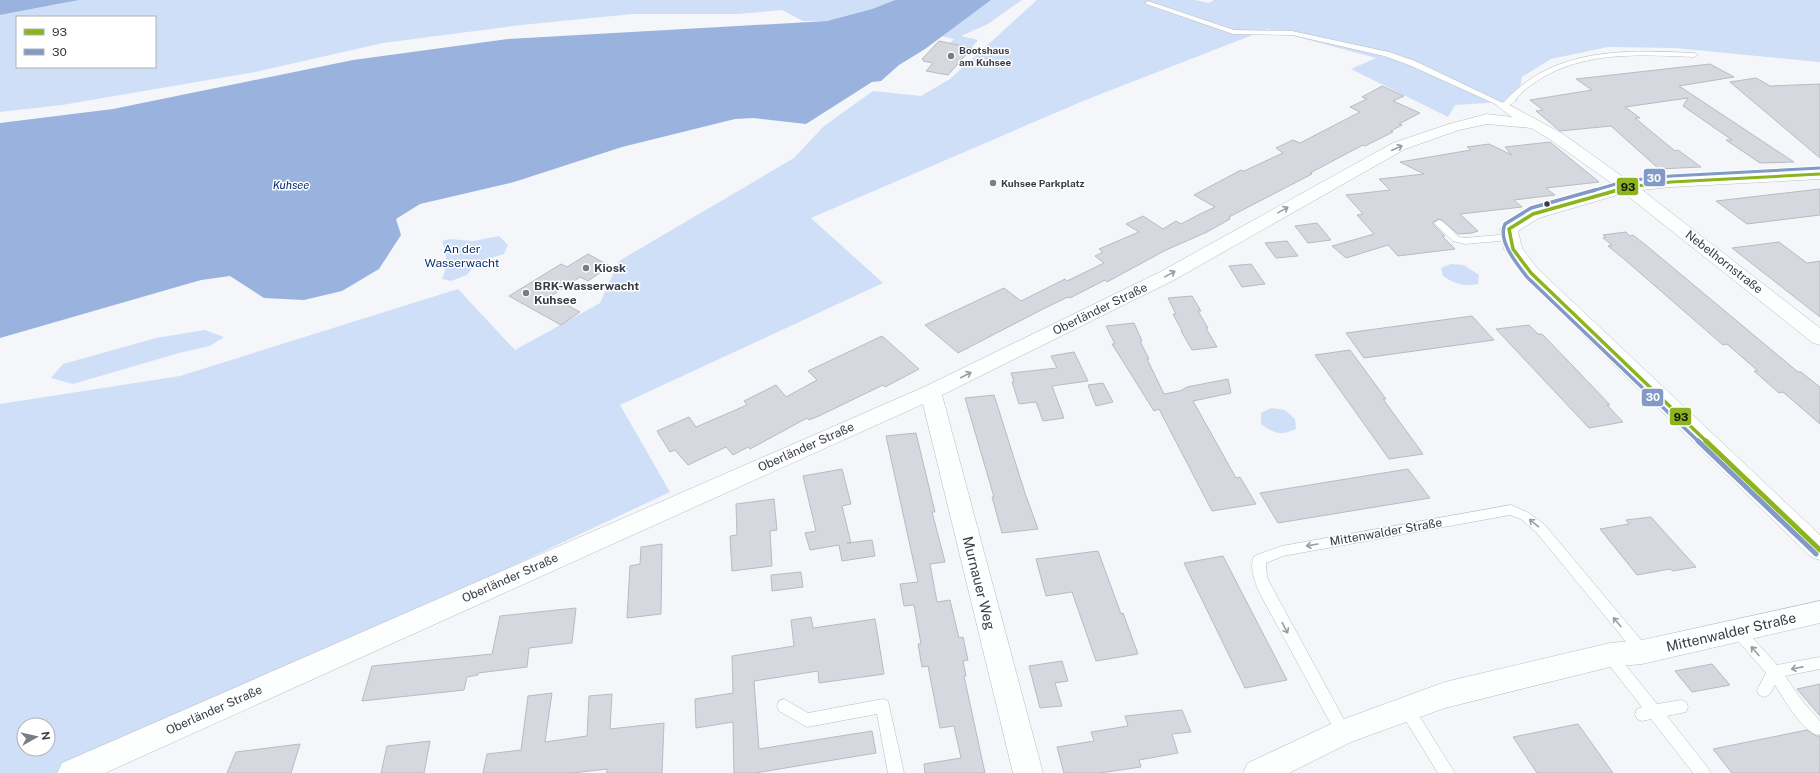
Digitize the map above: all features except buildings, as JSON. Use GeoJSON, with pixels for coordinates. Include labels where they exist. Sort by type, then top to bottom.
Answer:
{"type":"FeatureCollection","features":[{"type":"Feature","properties":{"kind":"street","name":"Oberländer Straße"},"geometry":{"type":"LineString","coordinates":[[1504,106],[1557,137],[1627,187]]}},
{"type":"Feature","properties":{"kind":"street","name":"Oberländer Straße"},"geometry":{"type":"LineString","coordinates":[[72,773],[931,392],[1128,296],[1399,146],[1454,127],[1487,120],[1534,124]]}},
{"type":"Feature","properties":{"kind":"street"},"geometry":{"type":"LineString","coordinates":[[1820,174],[1671,182],[1627,187],[1533,214],[1509,229],[1513,249],[1531,273],[1820,550]]}},
{"type":"Feature","properties":{"kind":"street","name":"Nebelhornstraße"},"geometry":{"type":"LineString","coordinates":[[1627,187],[1820,338]]}},
{"type":"Feature","properties":{"kind":"street","name":"Murnauer Weg"},"geometry":{"type":"LineString","coordinates":[[931,392],[1028,773]]}},
{"type":"Feature","properties":{"kind":"street","name":"Mittenwalder Straße"},"geometry":{"type":"LineString","coordinates":[[1258,773],[1343,732],[1445,695],[1610,655],[1642,652],[1820,612]]}},
{"type":"Feature","properties":{"kind":"lane"},"geometry":{"type":"LineString","coordinates":[[1148,3],[1232,32],[1292,33],[1386,54],[1412,63],[1504,106],[1541,74],[1575,61],[1614,54],[1644,52],[1694,55]]}},
{"type":"Feature","properties":{"kind":"lane"},"geometry":{"type":"LineString","coordinates":[[1439,223],[1456,239],[1465,242],[1510,237]]}},
{"type":"Feature","properties":{"kind":"lane","name":"Mittenwalder Straße"},"geometry":{"type":"LineString","coordinates":[[1343,732],[1260,578],[1259,560],[1282,551],[1511,510],[1526,516],[1540,528],[1642,652]]}},
{"type":"Feature","properties":{"kind":"lane"},"geometry":{"type":"LineString","coordinates":[[1737,630],[1774,672],[1799,708],[1817,728]]}},
{"type":"Feature","properties":{"kind":"lane"},"geometry":{"type":"LineString","coordinates":[[1610,655],[1648,713],[1703,773]]}},
{"type":"Feature","properties":{"kind":"lane"},"geometry":{"type":"LineString","coordinates":[[1764,690],[1774,672],[1820,663]]}},
{"type":"Feature","properties":{"kind":"lane"},"geometry":{"type":"LineString","coordinates":[[784,706],[807,720],[883,706],[896,773]]}},
{"type":"Feature","properties":{"kind":"lane"},"geometry":{"type":"LineString","coordinates":[[1648,713],[1681,707]]}},
{"type":"Feature","properties":{"kind":"lane"},"geometry":{"type":"LineString","coordinates":[[1406,708],[1447,773]]}},
{"type":"Feature","properties":{"kind":"green space"},"geometry":{"type":"Polygon","coordinates":[[[79,0],[895,0],[872,9],[827,21],[803,21],[782,10],[738,14],[633,14],[521,25],[383,43],[255,72],[62,105],[0,112],[0,15],[79,0]]]}},
{"type":"Feature","properties":{"kind":"green space"},"geometry":{"type":"Polygon","coordinates":[[[991,0],[1022,0],[988,24],[961,36],[978,40],[972,47],[950,43],[954,39],[941,36],[991,0]]]}},
{"type":"Feature","properties":{"kind":"green space"},"geometry":{"type":"Polygon","coordinates":[[[1037,0],[1195,0],[1209,3],[1214,0],[1820,0],[1820,62],[1675,48],[1608,47],[1551,59],[1522,77],[1517,101],[1455,105],[1448,117],[1351,69],[1376,58],[1268,29],[1083,101],[811,218],[883,283],[620,405],[670,492],[72,773],[0,773],[0,404],[180,376],[458,289],[515,350],[600,303],[619,261],[794,158],[824,126],[873,91],[921,96],[950,79],[1037,0]]]}},
{"type":"Feature","properties":{"kind":"green space","name":"An der Wasserwacht"},"geometry":{"type":"Polygon","coordinates":[[[499,236],[508,245],[504,254],[477,262],[467,275],[451,281],[442,279],[446,260],[442,241],[450,239],[473,241],[499,236]]]}},
{"type":"Feature","properties":{"kind":"green space"},"geometry":{"type":"Polygon","coordinates":[[[1451,264],[1464,265],[1479,275],[1478,284],[1460,284],[1443,276],[1441,268],[1451,264]]]}},
{"type":"Feature","properties":{"kind":"green space"},"geometry":{"type":"Polygon","coordinates":[[[205,330],[224,337],[210,346],[179,353],[73,384],[51,378],[63,364],[156,338],[205,330]]]}},
{"type":"Feature","properties":{"kind":"green space"},"geometry":{"type":"Polygon","coordinates":[[[1271,408],[1285,410],[1295,419],[1296,429],[1286,433],[1278,433],[1261,424],[1261,413],[1271,408]]]}},
{"type":"Feature","properties":{"kind":"water"},"geometry":{"type":"Polygon","coordinates":[[[0,0],[79,0],[0,15],[0,0]]]}},
{"type":"Feature","properties":{"kind":"water","name":"Kuhsee"},"geometry":{"type":"Polygon","coordinates":[[[895,0],[991,0],[925,49],[899,65],[881,81],[872,82],[806,124],[753,118],[735,119],[622,147],[514,182],[420,204],[396,219],[401,235],[379,269],[342,291],[304,300],[264,298],[230,276],[201,280],[0,338],[0,123],[113,109],[353,60],[508,39],[827,21],[872,9],[895,0]]]}},
{"type":"Feature","properties":{"kind":"transit line","name":"30"},"geometry":{"type":"LineString","coordinates":[[1816,554],[1527,277],[1508,252],[1503,228],[1505,224],[1531,208],[1626,181],[1671,176],[1820,168]]}},
{"type":"Feature","properties":{"kind":"transit line","name":"93"},"geometry":{"type":"LineString","coordinates":[[1820,174],[1671,182],[1627,187],[1533,214],[1509,229],[1513,249],[1531,273],[1820,550]]}},
{"type":"Feature","properties":{"kind":"place","name":"Bootshaus am Kuhsee"},"geometry":{"type":"Point","coordinates":[951,56]}},
{"type":"Feature","properties":{"kind":"place","name":"Kuhsee Parkplatz"},"geometry":{"type":"Point","coordinates":[993,183]}},
{"type":"Feature","properties":{"kind":"place","name":"Kiosk"},"geometry":{"type":"Point","coordinates":[586,268]}},
{"type":"Feature","properties":{"kind":"place","name":"BRK-Wasserwacht Kuhsee"},"geometry":{"type":"Point","coordinates":[526,293]}}]}
